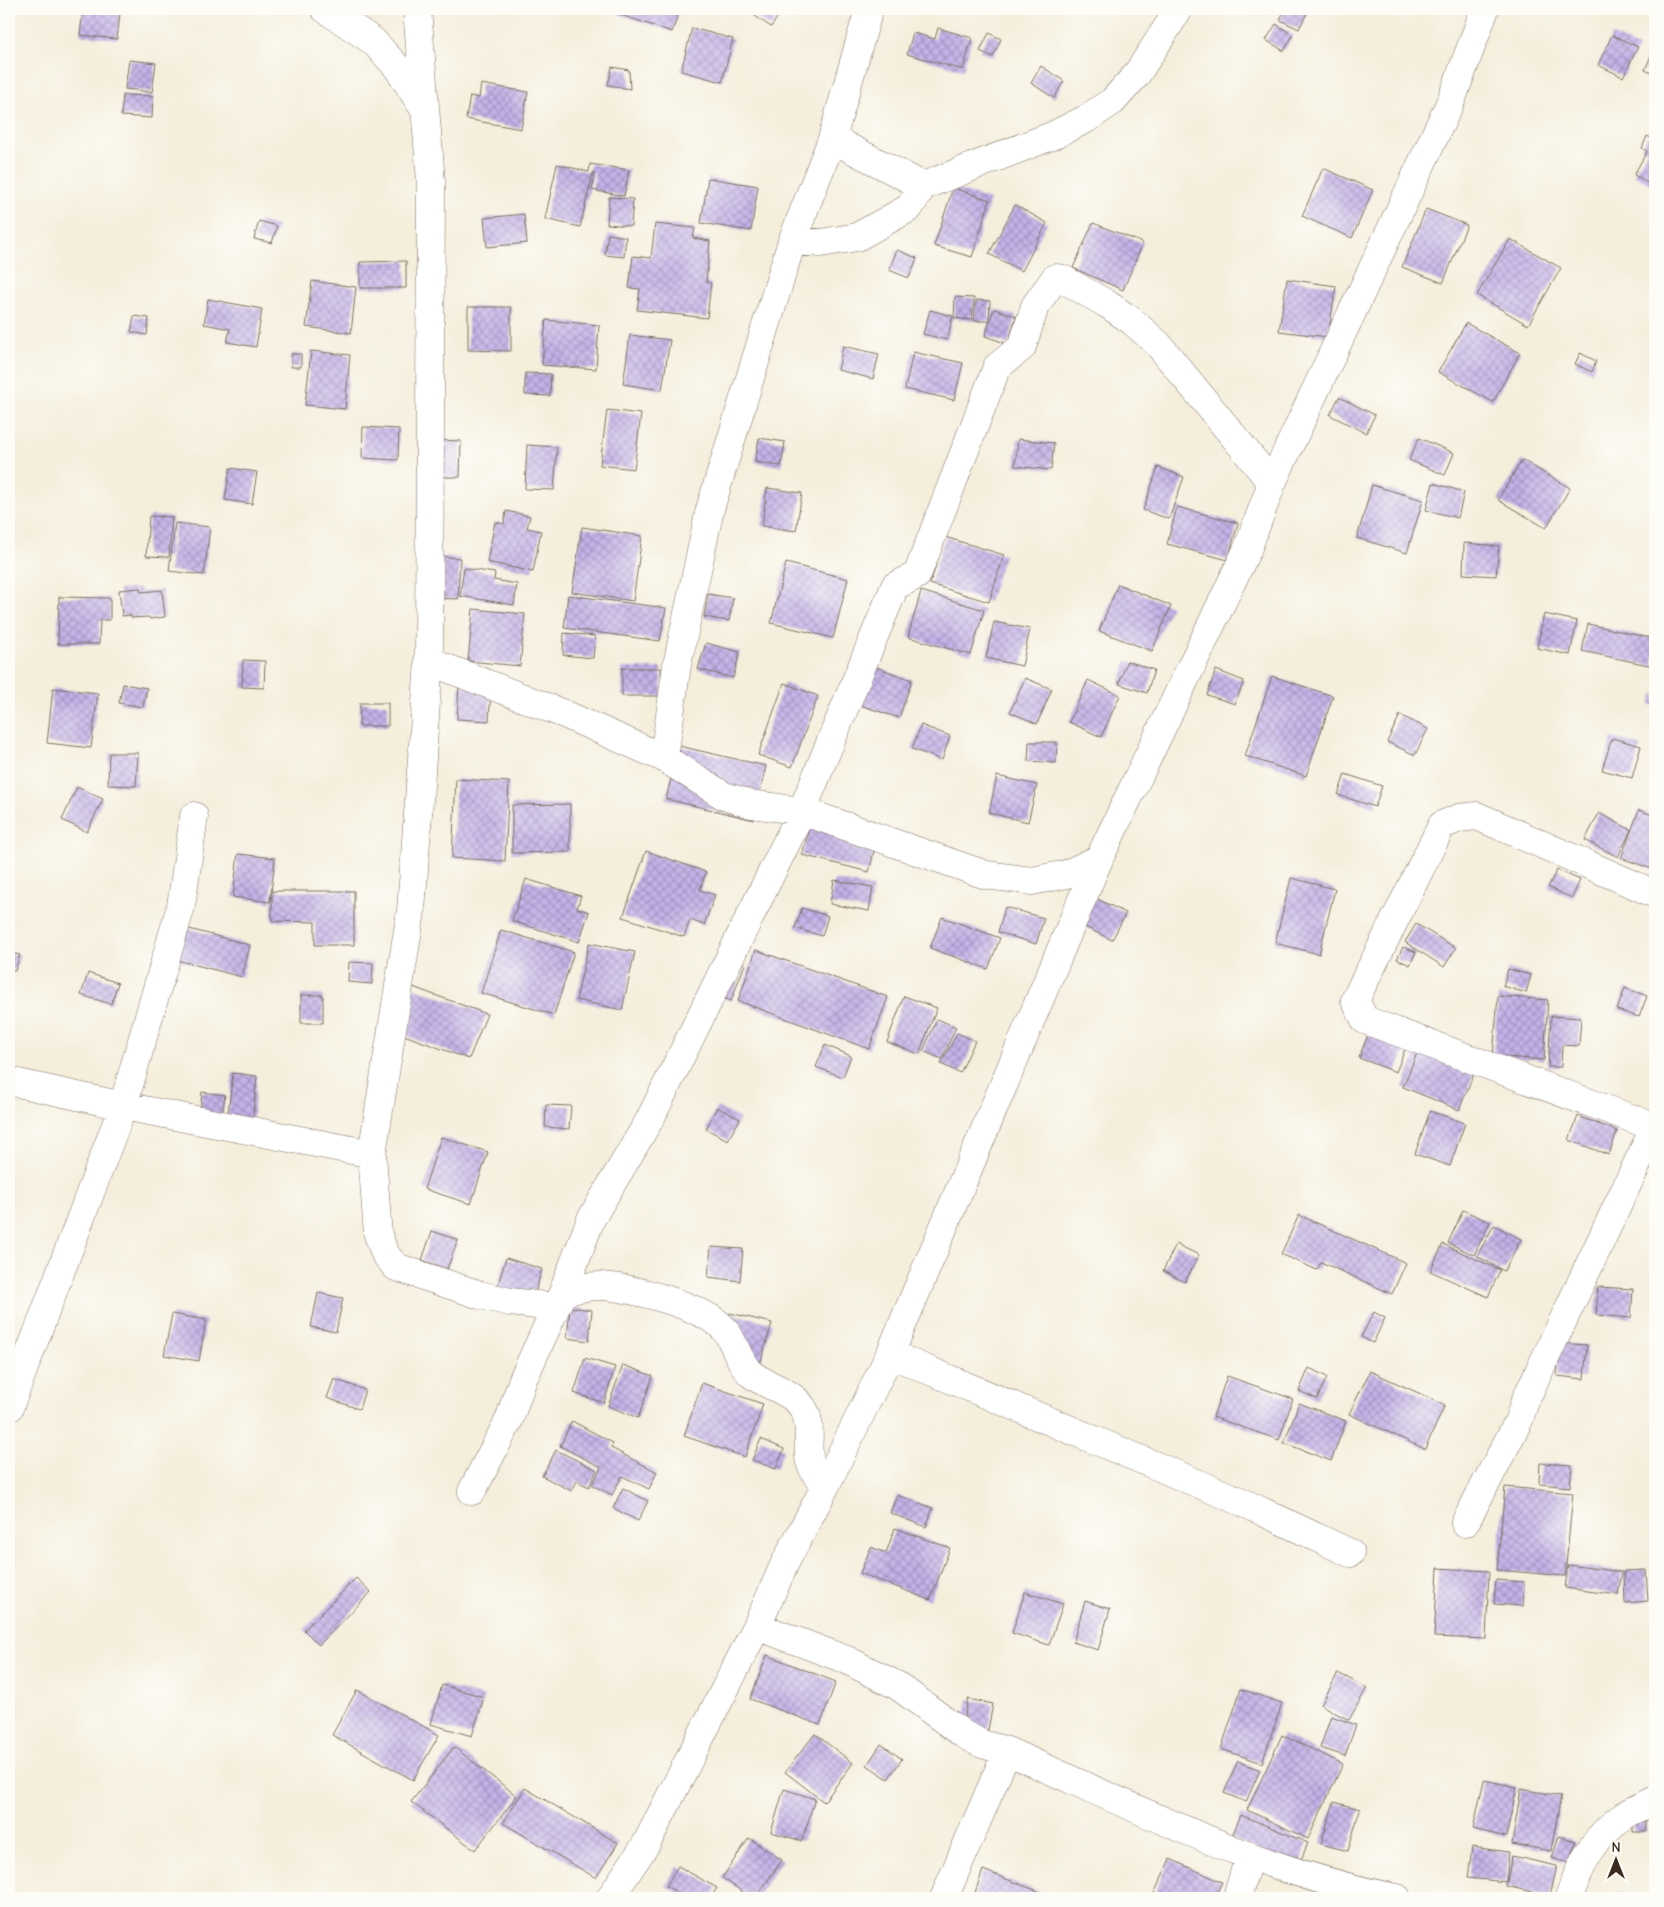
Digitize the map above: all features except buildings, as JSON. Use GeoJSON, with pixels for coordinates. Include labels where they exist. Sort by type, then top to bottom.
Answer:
{"type":"FeatureCollection","features":[{"type":"Feature","properties":{"kind":"street"},"geometry":{"type":"LineString","coordinates":[[325,9],[373,41],[397,67],[426,112]]}},
{"type":"Feature","properties":{"kind":"street"},"geometry":{"type":"LineString","coordinates":[[417,9],[431,181],[429,661],[411,911],[372,1154],[378,1235],[385,1254],[396,1267],[480,1295],[510,1302],[559,1300],[596,1286],[644,1293],[671,1301],[718,1323],[726,1330],[750,1372],[800,1404],[805,1412],[810,1431],[809,1457],[825,1486]]}},
{"type":"Feature","properties":{"kind":"street"},"geometry":{"type":"LineString","coordinates":[[664,758],[677,665],[710,509],[792,241],[832,139],[869,9]]}},
{"type":"Feature","properties":{"kind":"street"},"geometry":{"type":"LineString","coordinates":[[792,241],[821,244],[857,237],[909,208],[923,186],[1054,135],[1086,120],[1113,101],[1137,74],[1179,9]]}},
{"type":"Feature","properties":{"kind":"street"},"geometry":{"type":"LineString","coordinates":[[610,1898],[646,1844],[757,1626],[785,1563],[890,1354],[1099,859],[1247,550],[1272,483],[1448,109],[1485,9]]}},
{"type":"Feature","properties":{"kind":"street"},"geometry":{"type":"LineString","coordinates":[[832,139],[923,186]]}},
{"type":"Feature","properties":{"kind":"street"},"geometry":{"type":"LineString","coordinates":[[472,1491],[509,1420],[523,1379],[559,1300],[592,1220],[650,1118],[802,810],[895,586],[917,575],[997,367],[1022,347],[1035,306],[1055,278],[1063,279],[1107,304],[1132,321],[1158,344],[1272,483]]}},
{"type":"Feature","properties":{"kind":"street"},"geometry":{"type":"LineString","coordinates":[[429,661],[564,714],[664,758],[724,796],[751,804],[802,810],[986,875],[1032,881],[1067,874],[1099,859]]}},
{"type":"Feature","properties":{"kind":"street"},"geometry":{"type":"LineString","coordinates":[[9,1408],[122,1106],[181,906],[194,816]]}},
{"type":"Feature","properties":{"kind":"street"},"geometry":{"type":"LineString","coordinates":[[1465,1523],[1519,1420],[1525,1401],[1655,1126],[1366,1020],[1355,1000],[1442,825],[1459,818],[1477,816],[1655,894]]}},
{"type":"Feature","properties":{"kind":"street"},"geometry":{"type":"LineString","coordinates":[[9,1081],[122,1106],[372,1154]]}},
{"type":"Feature","properties":{"kind":"street"},"geometry":{"type":"LineString","coordinates":[[890,1354],[1242,1502],[1350,1553]]}},
{"type":"Feature","properties":{"kind":"street"},"geometry":{"type":"LineString","coordinates":[[757,1626],[856,1664],[898,1686],[962,1734],[982,1744],[1006,1751],[1248,1856],[1374,1894],[1398,1898]]}},
{"type":"Feature","properties":{"kind":"street"},"geometry":{"type":"LineString","coordinates":[[944,1898],[1006,1751]]}},
{"type":"Feature","properties":{"kind":"street"},"geometry":{"type":"LineString","coordinates":[[1570,1898],[1574,1879],[1587,1855],[1610,1826],[1624,1815],[1655,1800]]}},
{"type":"Feature","properties":{"kind":"street"},"geometry":{"type":"LineString","coordinates":[[1237,1898],[1248,1856]]}}]}
